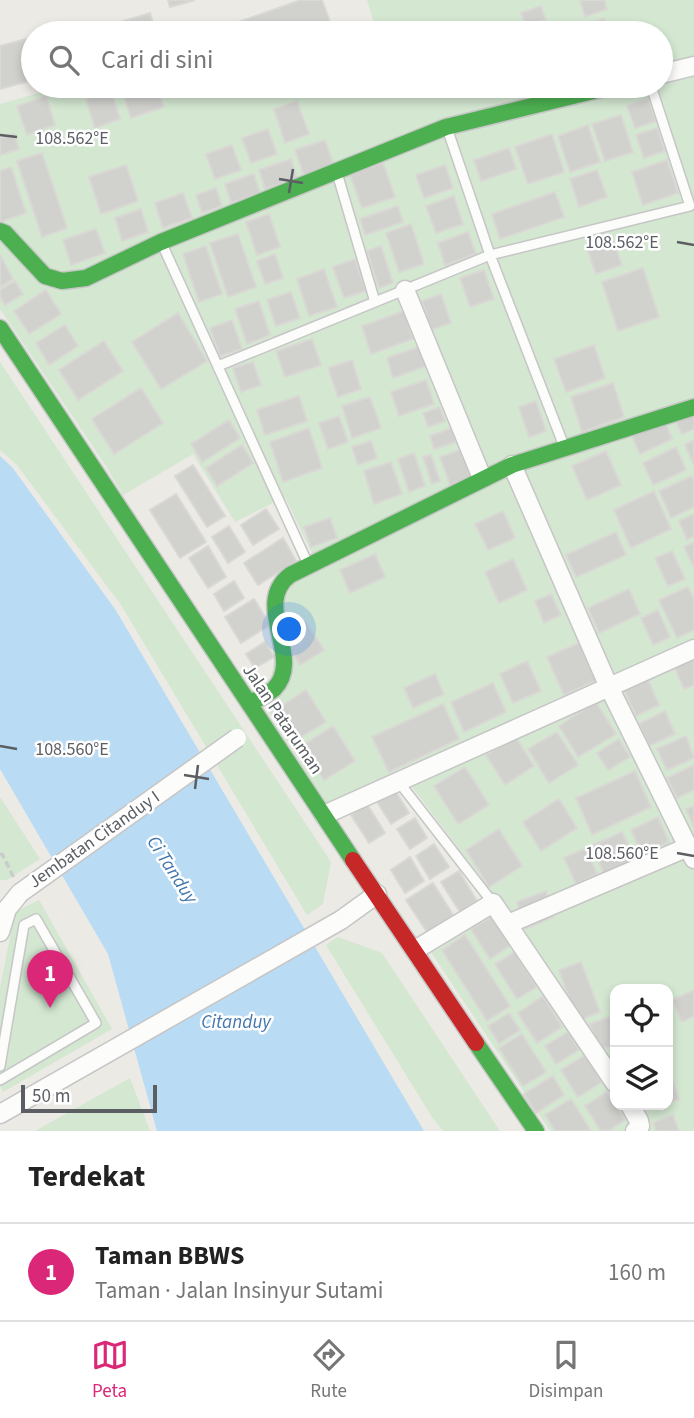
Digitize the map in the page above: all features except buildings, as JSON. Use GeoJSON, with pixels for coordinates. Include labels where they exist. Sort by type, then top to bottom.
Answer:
{"type":"FeatureCollection","features":[{"type":"Feature","properties":{"kind":"street"},"geometry":{"type":"LineString","coordinates":[[673,71],[694,66]]}},
{"type":"Feature","properties":{"kind":"street"},"geometry":{"type":"LineString","coordinates":[[0,231],[5,233],[45,276],[62,281],[86,278],[161,242],[446,127],[565,98]]}},
{"type":"Feature","properties":{"kind":"street"},"geometry":{"type":"LineString","coordinates":[[405,290],[482,478]]}},
{"type":"Feature","properties":{"kind":"street","name":"Jalan Pataruman"},"geometry":{"type":"LineString","coordinates":[[0,328],[260,722],[536,1131]]}},
{"type":"Feature","properties":{"kind":"street"},"geometry":{"type":"LineString","coordinates":[[250,704],[276,687],[282,674],[283,657],[275,603],[277,592],[281,583],[308,564],[482,478],[565,447],[694,407]]}},
{"type":"Feature","properties":{"kind":"street"},"geometry":{"type":"LineString","coordinates":[[508,924],[692,850],[608,685],[512,466]]}},
{"type":"Feature","properties":{"kind":"street"},"geometry":{"type":"LineString","coordinates":[[324,815],[608,685],[694,649]]}},
{"type":"Feature","properties":{"kind":"street","name":"Jembatan Citanduy I"},"geometry":{"type":"LineString","coordinates":[[0,932],[7,909],[20,892],[260,722]]}},
{"type":"Feature","properties":{"kind":"street"},"geometry":{"type":"LineString","coordinates":[[0,1114],[341,920],[377,894]]}},
{"type":"Feature","properties":{"kind":"street"},"geometry":{"type":"LineString","coordinates":[[415,950],[493,903],[610,1076]]}},
{"type":"Feature","properties":{"kind":"street"},"geometry":{"type":"LineString","coordinates":[[633,1110],[639,1121],[635,1131]]}},
{"type":"Feature","properties":{"kind":"lane"},"geometry":{"type":"LineString","coordinates":[[218,366],[490,256],[690,206],[655,98]]}},
{"type":"Feature","properties":{"kind":"lane"},"geometry":{"type":"LineString","coordinates":[[446,127],[490,256],[565,447]]}},
{"type":"Feature","properties":{"kind":"lane"},"geometry":{"type":"LineString","coordinates":[[336,171],[376,302]]}},
{"type":"Feature","properties":{"kind":"lane"},"geometry":{"type":"LineString","coordinates":[[161,242],[308,564]]}},
{"type":"Feature","properties":{"kind":"lane"},"geometry":{"type":"LineString","coordinates":[[398,781],[493,903]]}},
{"type":"Feature","properties":{"kind":"lane"},"geometry":{"type":"LineString","coordinates":[[0,1066],[24,925],[36,919],[96,1023],[0,1080]]}},
{"type":"Feature","properties":{"kind":"green space"},"geometry":{"type":"Polygon","coordinates":[[[367,0],[694,0],[694,1131],[550,1131],[429,949],[501,905],[401,772],[327,805],[267,709],[282,604],[295,580],[319,568],[285,497],[235,522],[193,454],[123,495],[0,309],[0,104],[21,98],[673,98],[673,21],[373,21],[367,0]]]}},
{"type":"Feature","properties":{"kind":"green space"},"geometry":{"type":"Polygon","coordinates":[[[0,362],[331,862],[323,904],[307,915],[121,605],[17,465],[0,450],[0,362]]]}},
{"type":"Feature","properties":{"kind":"green space"},"geometry":{"type":"Polygon","coordinates":[[[0,797],[40,859],[7,880],[0,880],[0,797]]]}},
{"type":"Feature","properties":{"kind":"green space"},"geometry":{"type":"Polygon","coordinates":[[[39,900],[112,1029],[3,1092],[0,1086],[0,988],[15,912],[39,900]]]}},
{"type":"Feature","properties":{"kind":"green space"},"geometry":{"type":"Polygon","coordinates":[[[338,937],[382,953],[500,1131],[443,1131],[326,945],[338,937]]]}},
{"type":"Feature","properties":{"kind":"green space"},"geometry":{"type":"Polygon","coordinates":[[[130,1078],[150,1131],[35,1131],[130,1078]]]}},
{"type":"Feature","properties":{"kind":"water","name":"Citanduy"},"geometry":{"type":"Polygon","coordinates":[[[0,456],[12,467],[115,609],[424,1131],[157,1131],[108,954],[0,769],[0,456]]]}},
{"type":"Feature","properties":{"kind":"traffic: fast"},"geometry":{"type":"LineString","coordinates":[[0,231],[5,233],[45,276],[62,281],[86,278],[161,242],[446,127],[565,98]]}},
{"type":"Feature","properties":{"kind":"traffic: fast"},"geometry":{"type":"LineString","coordinates":[[0,328],[353,860]]}},
{"type":"Feature","properties":{"kind":"traffic: fast"},"geometry":{"type":"LineString","coordinates":[[250,703],[274,689],[282,676],[284,662],[275,601],[279,587],[290,575],[512,465],[694,407]]}},
{"type":"Feature","properties":{"kind":"traffic: fast"},"geometry":{"type":"LineString","coordinates":[[476,1043],[536,1131]]}},
{"type":"Feature","properties":{"kind":"traffic: jam"},"geometry":{"type":"LineString","coordinates":[[353,860],[476,1043]]}},
{"type":"Feature","properties":{"kind":"place","name":"Taman BBWS"},"geometry":{"type":"Point","coordinates":[50,1008]}},
{"type":"Feature","properties":{"kind":"water label","name":"Ci Tanduy"},"geometry":{"type":"Point","coordinates":[173,869]}}]}
